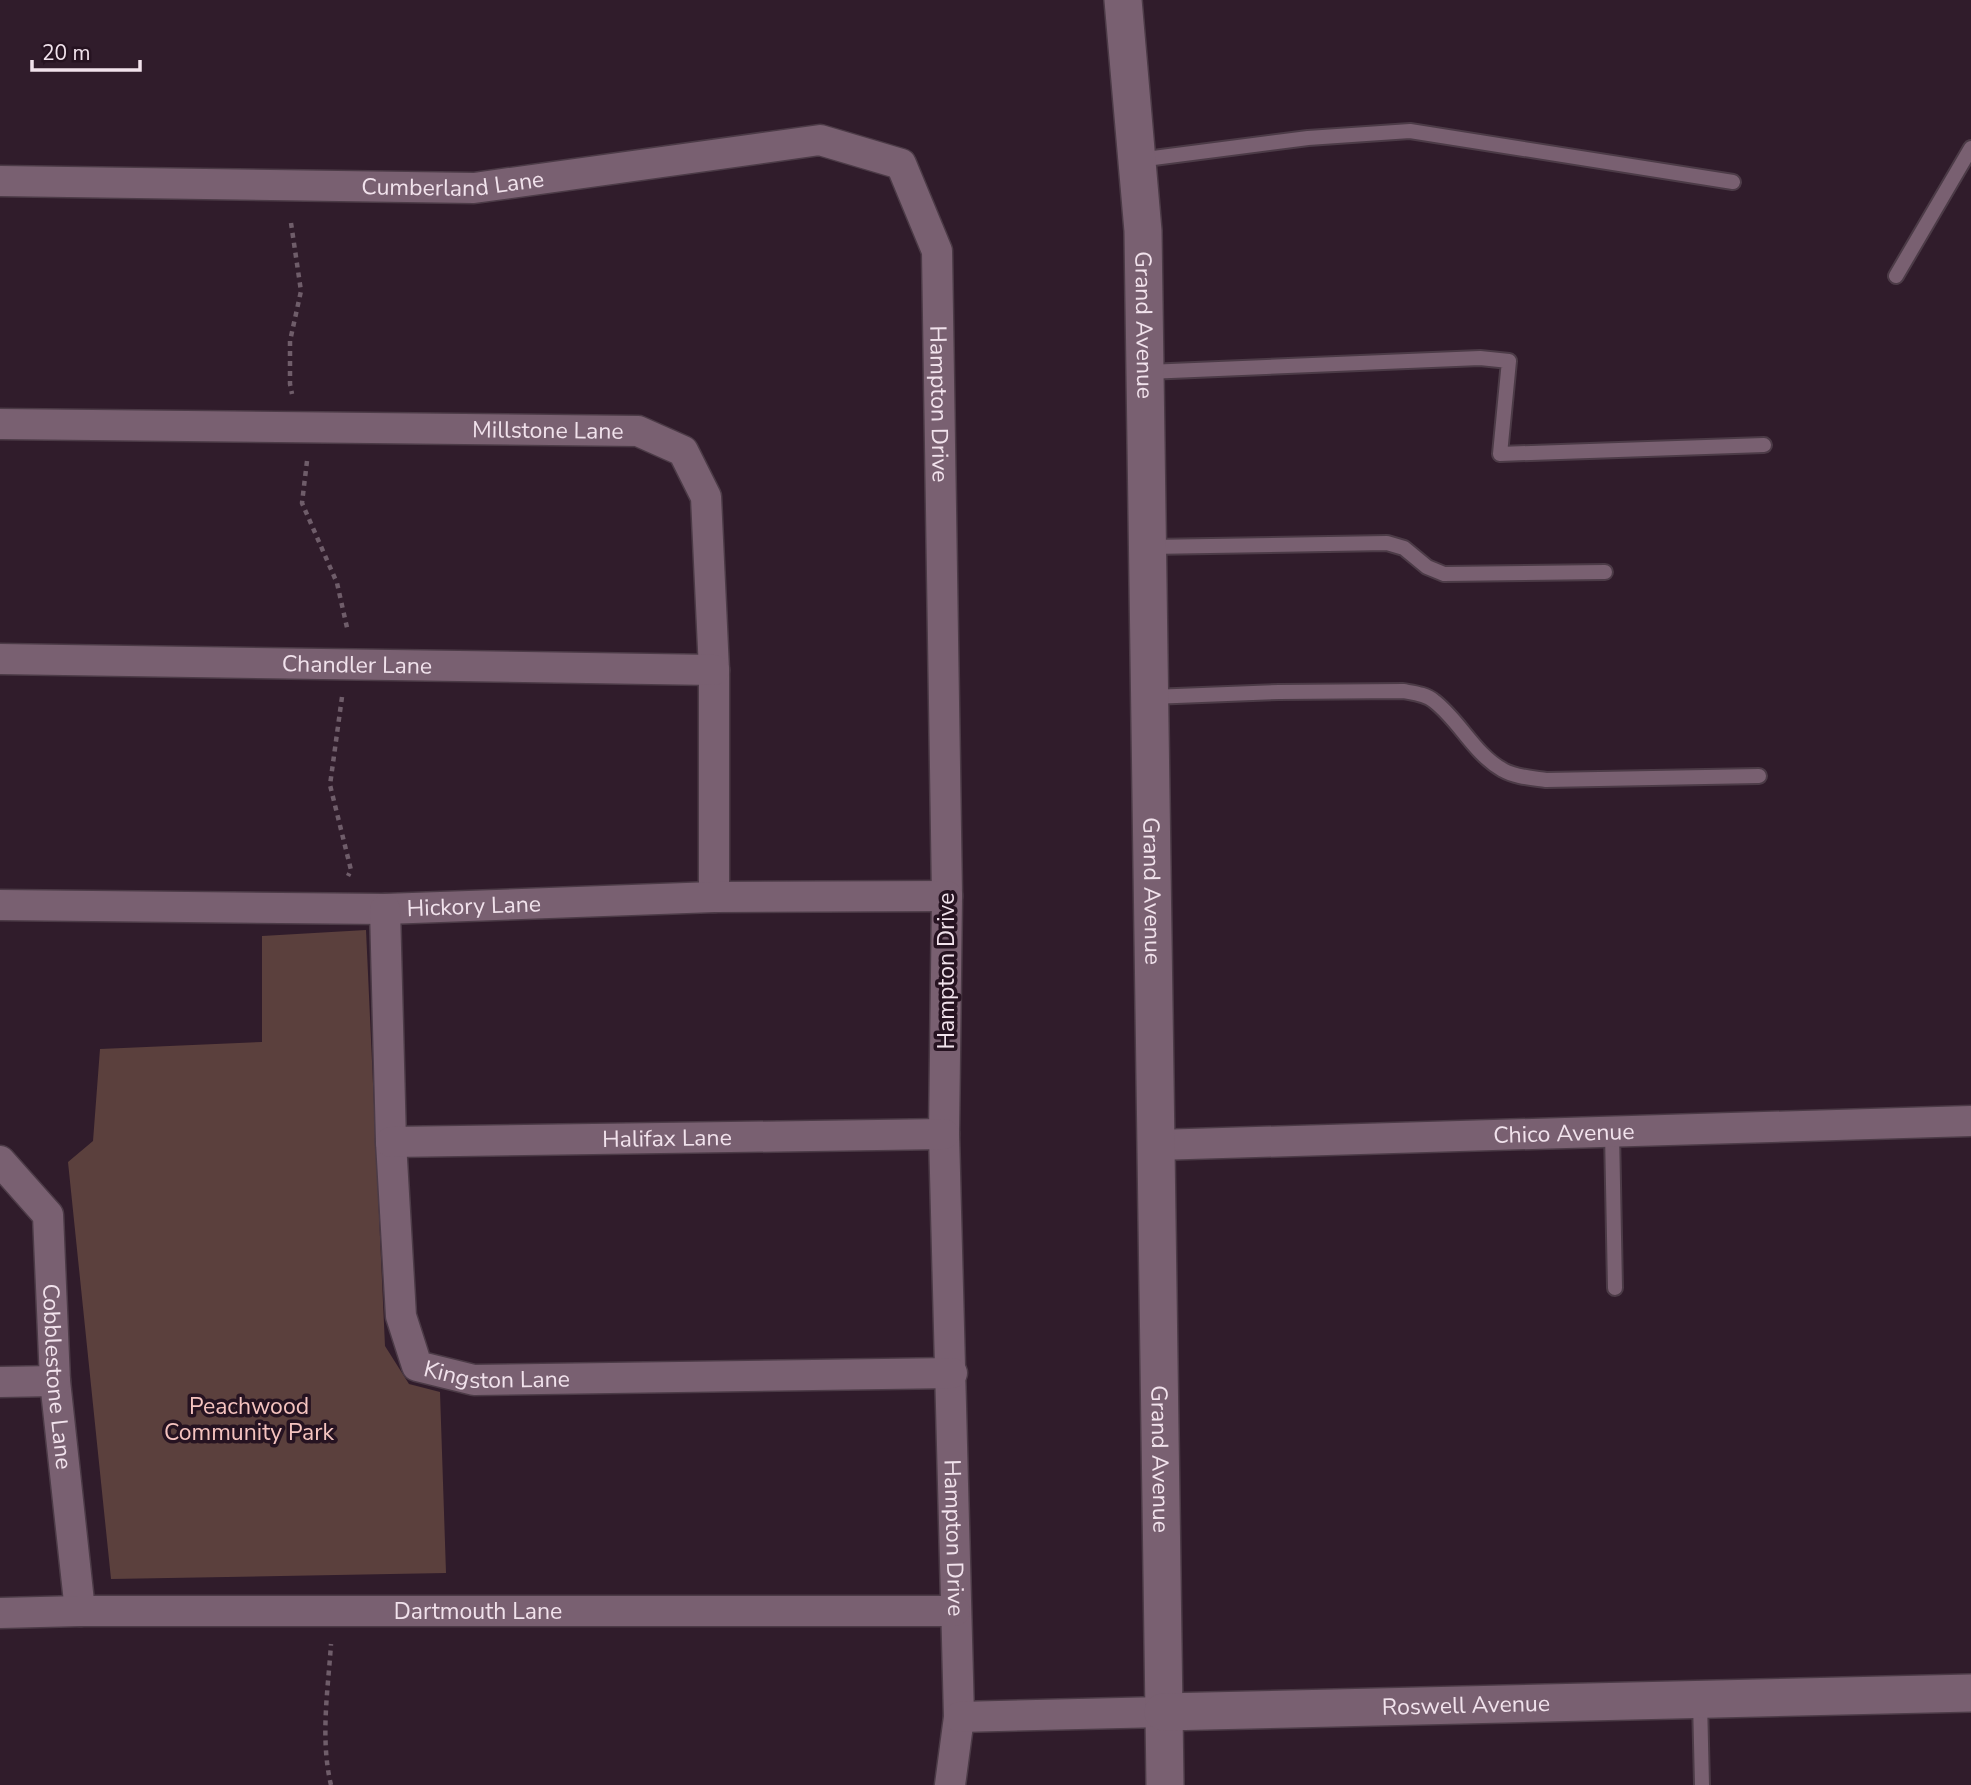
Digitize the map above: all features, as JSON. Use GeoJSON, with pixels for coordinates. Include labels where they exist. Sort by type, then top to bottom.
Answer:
{"type":"FeatureCollection","features":[{"type":"Feature","properties":{"kind":"street","name":"Grand Avenue"},"geometry":{"type":"LineString","coordinates":[[1123,0],[1143,231],[1165,1785]]}},
{"type":"Feature","properties":{"kind":"street","name":"Cumberland Lane"},"geometry":{"type":"LineString","coordinates":[[0,181],[474,188],[820,140],[901,164]]}},
{"type":"Feature","properties":{"kind":"street","name":"Hampton Drive"},"geometry":{"type":"LineString","coordinates":[[901,164],[937,251],[947,896],[944,1134],[959,1717],[950,1785]]}},
{"type":"Feature","properties":{"kind":"street","name":"Millstone Lane"},"geometry":{"type":"LineString","coordinates":[[0,424],[638,430],[683,451],[706,497],[713,670],[715,897]]}},
{"type":"Feature","properties":{"kind":"street","name":"Chandler Lane"},"geometry":{"type":"LineString","coordinates":[[0,659],[713,670]]}},
{"type":"Feature","properties":{"kind":"street","name":"Hickory Lane"},"geometry":{"type":"LineString","coordinates":[[0,905],[385,909],[715,897],[947,896]]}},
{"type":"Feature","properties":{"kind":"street","name":"Kingston Lane"},"geometry":{"type":"LineString","coordinates":[[385,909],[391,1142],[401,1316],[417,1366],[474,1380],[951,1373]]}},
{"type":"Feature","properties":{"kind":"street","name":"Chico Avenue"},"geometry":{"type":"LineString","coordinates":[[1157,1145],[1971,1121]]}},
{"type":"Feature","properties":{"kind":"street","name":"Halifax Lane"},"geometry":{"type":"LineString","coordinates":[[391,1142],[944,1134]]}},
{"type":"Feature","properties":{"kind":"street","name":"Cobblestone Lane"},"geometry":{"type":"LineString","coordinates":[[0,1161],[48,1214],[55,1381],[80,1611]]}},
{"type":"Feature","properties":{"kind":"street"},"geometry":{"type":"LineString","coordinates":[[0,1382],[55,1381]]}},
{"type":"Feature","properties":{"kind":"street","name":"Dartmouth Lane"},"geometry":{"type":"LineString","coordinates":[[0,1614],[80,1611],[955,1611]]}},
{"type":"Feature","properties":{"kind":"street","name":"Roswell Avenue"},"geometry":{"type":"LineString","coordinates":[[959,1717],[1971,1693]]}},
{"type":"Feature","properties":{"kind":"lane"},"geometry":{"type":"LineString","coordinates":[[1137,160],[1308,138],[1410,131],[1733,182]]}},
{"type":"Feature","properties":{"kind":"lane"},"geometry":{"type":"LineString","coordinates":[[1896,276],[1971,148]]}},
{"type":"Feature","properties":{"kind":"lane"},"geometry":{"type":"LineString","coordinates":[[1145,373],[1480,358],[1509,361],[1500,454],[1764,445]]}},
{"type":"Feature","properties":{"kind":"lane"},"geometry":{"type":"LineString","coordinates":[[1148,547],[1387,543],[1404,548],[1427,567],[1444,574],[1605,572]]}},
{"type":"Feature","properties":{"kind":"lane"},"geometry":{"type":"LineString","coordinates":[[1150,697],[1403,691],[1433,700],[1492,762],[1505,771],[1522,776],[1546,780],[1759,776]]}},
{"type":"Feature","properties":{"kind":"lane"},"geometry":{"type":"LineString","coordinates":[[1612,1132],[1615,1289]]}},
{"type":"Feature","properties":{"kind":"lane"},"geometry":{"type":"LineString","coordinates":[[1700,1699],[1702,1785]]}},
{"type":"Feature","properties":{"kind":"path"},"geometry":{"type":"LineString","coordinates":[[291,223],[301,291],[290,341],[289,384],[308,457],[302,502],[337,583],[348,632],[330,785],[351,870],[334,908]]}},
{"type":"Feature","properties":{"kind":"path"},"geometry":{"type":"LineString","coordinates":[[331,1785],[326,1762],[326,1724],[334,1611]]}},
{"type":"Feature","properties":{"kind":"green space","name":"Peachwood Community Park"},"geometry":{"type":"Polygon","coordinates":[[[366,930],[385,1346],[409,1384],[440,1392],[446,1573],[111,1579],[68,1162],[93,1141],[100,1049],[262,1042],[262,936],[366,930]]]}}]}
